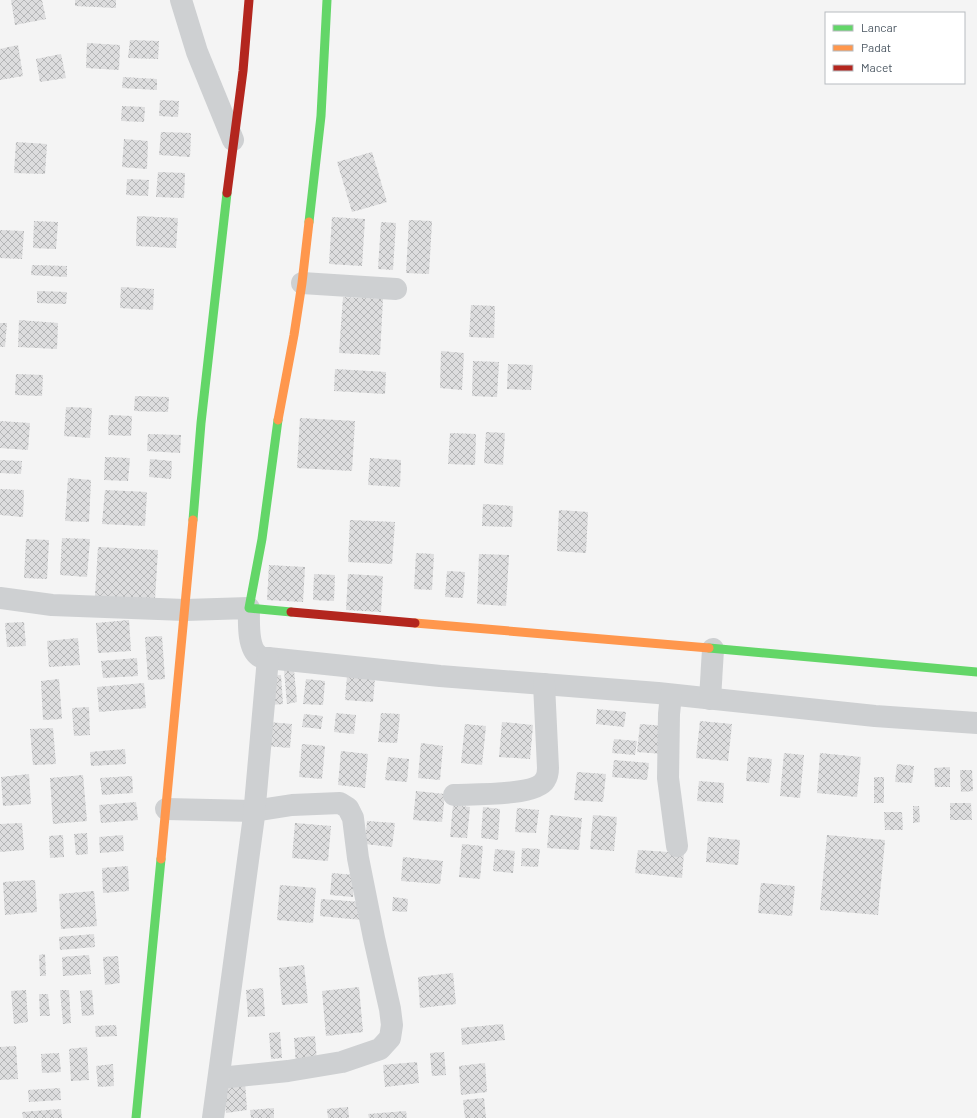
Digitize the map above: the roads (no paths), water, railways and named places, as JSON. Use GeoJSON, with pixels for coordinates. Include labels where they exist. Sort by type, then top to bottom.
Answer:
{"type":"FeatureCollection","features":[{"type":"Feature","properties":{"kind":"street"},"geometry":{"type":"LineString","coordinates":[[181,0],[197,52],[233,140]]}},
{"type":"Feature","properties":{"kind":"street"},"geometry":{"type":"LineString","coordinates":[[136,1118],[187,610],[201,423],[233,140],[243,71],[249,0]]}},
{"type":"Feature","properties":{"kind":"street"},"geometry":{"type":"LineString","coordinates":[[214,1118],[248,811],[251,630],[280,406],[294,335],[302,283],[320,116],[327,0]]}},
{"type":"Feature","properties":{"kind":"street"},"geometry":{"type":"LineString","coordinates":[[302,283],[396,289]]}},
{"type":"Feature","properties":{"kind":"street"},"geometry":{"type":"LineString","coordinates":[[0,598],[52,605],[187,610],[251,630],[432,675],[671,695],[876,716],[977,723]]}},
{"type":"Feature","properties":{"kind":"street"},"geometry":{"type":"LineString","coordinates":[[251,630],[713,649],[977,672]]}},
{"type":"Feature","properties":{"kind":"street"},"geometry":{"type":"LineString","coordinates":[[710,699],[713,649]]}},
{"type":"Feature","properties":{"kind":"street"},"geometry":{"type":"LineString","coordinates":[[454,795],[523,792],[536,788],[545,780],[548,768],[544,684]]}},
{"type":"Feature","properties":{"kind":"street"},"geometry":{"type":"LineString","coordinates":[[671,695],[669,714],[668,778],[677,846]]}},
{"type":"Feature","properties":{"kind":"street"},"geometry":{"type":"LineString","coordinates":[[166,809],[248,811],[292,805],[340,803],[348,808],[353,818],[358,858],[392,1025],[390,1038],[380,1049],[342,1062],[288,1071],[219,1078]]}}]}
